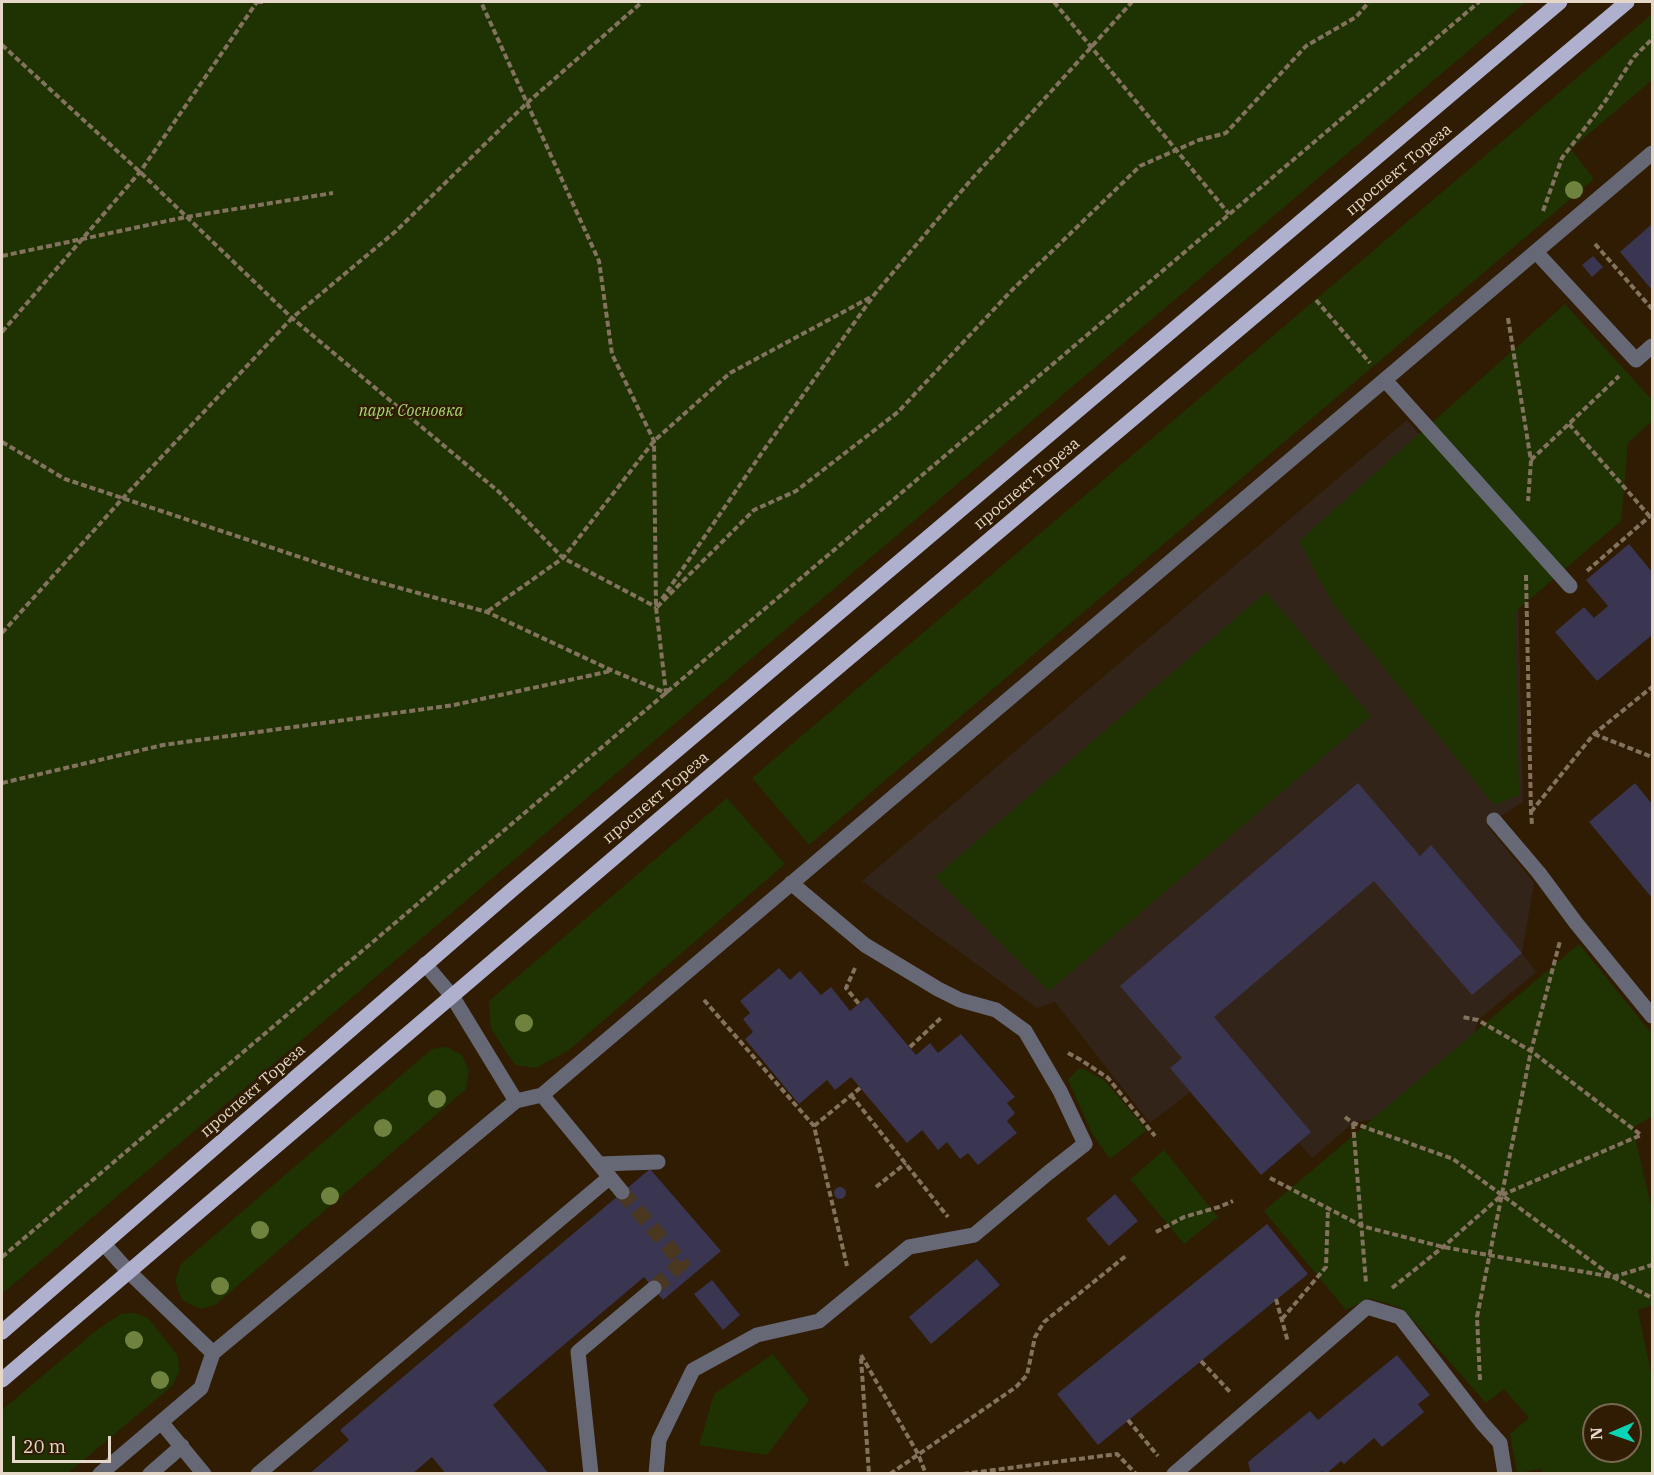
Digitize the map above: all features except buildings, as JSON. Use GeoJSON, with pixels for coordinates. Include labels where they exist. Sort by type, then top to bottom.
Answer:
{"type":"FeatureCollection","features":[{"type":"Feature","properties":{"kind":"main road","name":"проспект Тореза"},"geometry":{"type":"LineString","coordinates":[[2,1332],[425,964],[1560,2]]}},
{"type":"Feature","properties":{"kind":"main road","name":"проспект Тореза"},"geometry":{"type":"LineString","coordinates":[[2,1380],[797,702],[1627,2]]}},
{"type":"Feature","properties":{"kind":"street"},"geometry":{"type":"LineString","coordinates":[[100,1473],[201,1388],[213,1353],[516,1101],[542,1095],[1653,153]]}},
{"type":"Feature","properties":{"kind":"street"},"geometry":{"type":"LineString","coordinates":[[1536,252],[1636,360],[1653,346]]}},
{"type":"Feature","properties":{"kind":"street"},"geometry":{"type":"LineString","coordinates":[[1385,380],[1570,586]]}},
{"type":"Feature","properties":{"kind":"street"},"geometry":{"type":"LineString","coordinates":[[1494,819],[1653,1016]]}},
{"type":"Feature","properties":{"kind":"street"},"geometry":{"type":"LineString","coordinates":[[656,1473],[659,1440],[693,1370],[757,1335],[819,1321],[909,1247],[974,1235],[1085,1144],[1060,1090],[1024,1031],[996,1010],[960,1000],[865,945],[791,883]]}},
{"type":"Feature","properties":{"kind":"street"},"geometry":{"type":"LineString","coordinates":[[425,964],[452,996],[516,1101]]}},
{"type":"Feature","properties":{"kind":"street"},"geometry":{"type":"LineString","coordinates":[[542,1095],[622,1192]]}},
{"type":"Feature","properties":{"kind":"street"},"geometry":{"type":"LineString","coordinates":[[599,1164],[658,1162]]}},
{"type":"Feature","properties":{"kind":"street"},"geometry":{"type":"LineString","coordinates":[[258,1473],[610,1177]]}},
{"type":"Feature","properties":{"kind":"street"},"geometry":{"type":"LineString","coordinates":[[104,1244],[128,1271],[213,1353]]}},
{"type":"Feature","properties":{"kind":"street"},"geometry":{"type":"LineString","coordinates":[[591,1473],[578,1352],[654,1288]]}},
{"type":"Feature","properties":{"kind":"street"},"geometry":{"type":"LineString","coordinates":[[1170,1469],[1248,1411],[1367,1307],[1400,1317],[1500,1443],[1505,1473]]}},
{"type":"Feature","properties":{"kind":"street"},"geometry":{"type":"LineString","coordinates":[[161,1422],[204,1473]]}},
{"type":"Feature","properties":{"kind":"street"},"geometry":{"type":"LineString","coordinates":[[150,1473],[182,1446]]}},
{"type":"Feature","properties":{"kind":"path"},"geometry":{"type":"LineString","coordinates":[[2,332],[140,172],[257,2],[265,2]]}},
{"type":"Feature","properties":{"kind":"path"},"geometry":{"type":"LineString","coordinates":[[482,2],[599,261],[612,354],[654,441],[656,607],[666,693]]}},
{"type":"Feature","properties":{"kind":"path"},"geometry":{"type":"LineString","coordinates":[[2,633],[123,498],[292,318],[396,231],[527,103],[642,2]]}},
{"type":"Feature","properties":{"kind":"path"},"geometry":{"type":"LineString","coordinates":[[1054,2],[1229,214]]}},
{"type":"Feature","properties":{"kind":"path"},"geometry":{"type":"LineString","coordinates":[[656,607],[874,295],[970,181],[1132,2]]}},
{"type":"Feature","properties":{"kind":"path"},"geometry":{"type":"LineString","coordinates":[[656,607],[754,510],[796,491],[898,412],[1012,290],[1140,166],[1199,140],[1226,133],[1306,45],[1356,17],[1369,2]]}},
{"type":"Feature","properties":{"kind":"path"},"geometry":{"type":"LineString","coordinates":[[2,1257],[1479,2]]}},
{"type":"Feature","properties":{"kind":"path"},"geometry":{"type":"LineString","coordinates":[[1536,252],[1538,227],[1562,158],[1604,103],[1634,57],[1653,39]]}},
{"type":"Feature","properties":{"kind":"path"},"geometry":{"type":"LineString","coordinates":[[2,45],[140,172],[292,318],[499,492],[563,558],[656,607]]}},
{"type":"Feature","properties":{"kind":"path"},"geometry":{"type":"LineString","coordinates":[[2,256],[186,217],[333,193]]}},
{"type":"Feature","properties":{"kind":"path"},"geometry":{"type":"LineString","coordinates":[[1595,244],[1653,309]]}},
{"type":"Feature","properties":{"kind":"path"},"geometry":{"type":"LineString","coordinates":[[487,612],[563,558],[654,441],[730,373],[874,295]]}},
{"type":"Feature","properties":{"kind":"path"},"geometry":{"type":"LineString","coordinates":[[1316,300],[1373,366]]}},
{"type":"Feature","properties":{"kind":"path"},"geometry":{"type":"LineString","coordinates":[[1508,318],[1531,461],[1526,536],[1533,831]]}},
{"type":"Feature","properties":{"kind":"path"},"geometry":{"type":"LineString","coordinates":[[1531,461],[1636,360]]}},
{"type":"Feature","properties":{"kind":"path"},"geometry":{"type":"LineString","coordinates":[[1569,424],[1651,518],[1570,586]]}},
{"type":"Feature","properties":{"kind":"path"},"geometry":{"type":"LineString","coordinates":[[2,442],[65,479],[360,577],[487,612],[613,671],[666,693]]}},
{"type":"Feature","properties":{"kind":"path"},"geometry":{"type":"LineString","coordinates":[[2,783],[163,745],[454,705],[613,671]]}},
{"type":"Feature","properties":{"kind":"path"},"geometry":{"type":"LineString","coordinates":[[1531,812],[1594,734],[1653,687]]}},
{"type":"Feature","properties":{"kind":"path"},"geometry":{"type":"LineString","coordinates":[[1594,734],[1653,757]]}},
{"type":"Feature","properties":{"kind":"path"},"geometry":{"type":"LineString","coordinates":[[1482,1423],[1477,1317],[1531,1051],[1562,934]]}},
{"type":"Feature","properties":{"kind":"path"},"geometry":{"type":"LineString","coordinates":[[859,1004],[846,988],[865,945]]}},
{"type":"Feature","properties":{"kind":"path"},"geometry":{"type":"LineString","coordinates":[[704,999],[814,1126],[853,1293]]}},
{"type":"Feature","properties":{"kind":"path"},"geometry":{"type":"LineString","coordinates":[[910,1047],[960,1000]]}},
{"type":"Feature","properties":{"kind":"path"},"geometry":{"type":"LineString","coordinates":[[1367,1307],[1443,1247],[1502,1196],[1641,1135],[1531,1051],[1478,1020],[1462,1017]]}},
{"type":"Feature","properties":{"kind":"path"},"geometry":{"type":"LineString","coordinates":[[1062,1050],[1108,1078],[1155,1136]]}},
{"type":"Feature","properties":{"kind":"path"},"geometry":{"type":"LineString","coordinates":[[814,1126],[860,1088]]}},
{"type":"Feature","properties":{"kind":"path"},"geometry":{"type":"LineString","coordinates":[[851,1095],[964,1237]]}},
{"type":"Feature","properties":{"kind":"path"},"geometry":{"type":"LineString","coordinates":[[1345,1117],[1353,1123],[1453,1159],[1613,1277],[1653,1298]]}},
{"type":"Feature","properties":{"kind":"path"},"geometry":{"type":"LineString","coordinates":[[1353,1123],[1367,1307]]}},
{"type":"Feature","properties":{"kind":"path"},"geometry":{"type":"LineString","coordinates":[[876,1187],[906,1163]]}},
{"type":"Feature","properties":{"kind":"path"},"geometry":{"type":"LineString","coordinates":[[1270,1178],[1362,1226],[1443,1247],[1613,1277],[1653,1265]]}},
{"type":"Feature","properties":{"kind":"path"},"geometry":{"type":"LineString","coordinates":[[1156,1232],[1184,1217],[1233,1201]]}},
{"type":"Feature","properties":{"kind":"path"},"geometry":{"type":"LineString","coordinates":[[1282,1319],[1326,1267],[1328,1209]]}},
{"type":"Feature","properties":{"kind":"path"},"geometry":{"type":"LineString","coordinates":[[890,1473],[1016,1387],[1027,1375],[1035,1337],[1044,1322],[1127,1255]]}},
{"type":"Feature","properties":{"kind":"path"},"geometry":{"type":"LineString","coordinates":[[1276,1299],[1296,1370]]}},
{"type":"Feature","properties":{"kind":"path"},"geometry":{"type":"LineString","coordinates":[[869,1473],[861,1355],[918,1454],[926,1473]]}},
{"type":"Feature","properties":{"kind":"path"},"geometry":{"type":"LineString","coordinates":[[1201,1360],[1248,1411]]}},
{"type":"Feature","properties":{"kind":"path"},"geometry":{"type":"LineString","coordinates":[[1128,1420],[1170,1469]]}},
{"type":"Feature","properties":{"kind":"path"},"geometry":{"type":"LineString","coordinates":[[963,1473],[1117,1454],[1136,1473]]}},
{"type":"Feature","properties":{"kind":"shaded area"},"geometry":{"type":"Polygon","coordinates":[[[1407,420],[1517,544],[1523,802],[1487,825],[1534,883],[1522,953],[1536,972],[1478,1020],[1462,1083],[1431,1108],[1353,1123],[1312,1158],[1299,1143],[1261,1175],[1190,1092],[1150,1123],[1055,1002],[1037,1008],[862,881],[1407,420]]]}},
{"type":"Feature","properties":{"kind":"green space","name":"парк Сосновка"},"geometry":{"type":"Polygon","coordinates":[[[2,2],[1526,2],[2,1294],[2,2]]]}},
{"type":"Feature","properties":{"kind":"green space"},"geometry":{"type":"Polygon","coordinates":[[[1652,14],[1652,80],[1571,149],[1594,179],[809,845],[752,778],[1652,14]]]}},
{"type":"Feature","properties":{"kind":"green space"},"geometry":{"type":"Polygon","coordinates":[[[1565,304],[1652,400],[1652,421],[1628,443],[1621,521],[1515,612],[1519,795],[1494,805],[1333,604],[1299,541],[1565,304]]]}},
{"type":"Feature","properties":{"kind":"green space"},"geometry":{"type":"Polygon","coordinates":[[[1266,592],[1371,716],[1049,991],[935,877],[1266,592]]]}},
{"type":"Feature","properties":{"kind":"green space"},"geometry":{"type":"Polygon","coordinates":[[[727,798],[785,864],[569,1050],[536,1068],[515,1065],[491,1029],[489,1001],[727,798]]]}},
{"type":"Feature","properties":{"kind":"green space"},"geometry":{"type":"Polygon","coordinates":[[[1579,944],[1652,1034],[1652,1116],[1633,1128],[1652,1210],[1652,1305],[1638,1310],[1652,1378],[1652,1473],[1543,1474],[1541,1469],[1517,1473],[1510,1434],[1529,1418],[1504,1389],[1486,1403],[1402,1308],[1369,1298],[1346,1310],[1264,1211],[1579,944]]]}},
{"type":"Feature","properties":{"kind":"green space"},"geometry":{"type":"Polygon","coordinates":[[[447,1047],[462,1055],[469,1071],[466,1089],[215,1305],[200,1309],[182,1300],[175,1281],[181,1264],[432,1049],[447,1047]]]}},
{"type":"Feature","properties":{"kind":"green space"},"geometry":{"type":"Polygon","coordinates":[[[1078,1069],[1084,1069],[1104,1080],[1147,1130],[1110,1159],[1092,1133],[1068,1080],[1078,1069]]]}},
{"type":"Feature","properties":{"kind":"green space"},"geometry":{"type":"Polygon","coordinates":[[[1164,1150],[1218,1217],[1184,1244],[1130,1179],[1164,1150]]]}},
{"type":"Feature","properties":{"kind":"green space"},"geometry":{"type":"Polygon","coordinates":[[[134,1313],[148,1318],[178,1356],[179,1372],[173,1385],[68,1473],[2,1473],[2,1410],[98,1329],[121,1314],[134,1313]]]}},
{"type":"Feature","properties":{"kind":"green space"},"geometry":{"type":"Polygon","coordinates":[[[773,1354],[809,1400],[767,1455],[699,1445],[714,1394],[773,1354]]]}},
{"type":"Feature","properties":{"kind":"tunnel"},"geometry":{"type":"LineString","coordinates":[[622,1192],[682,1263],[654,1288]]}}]}
